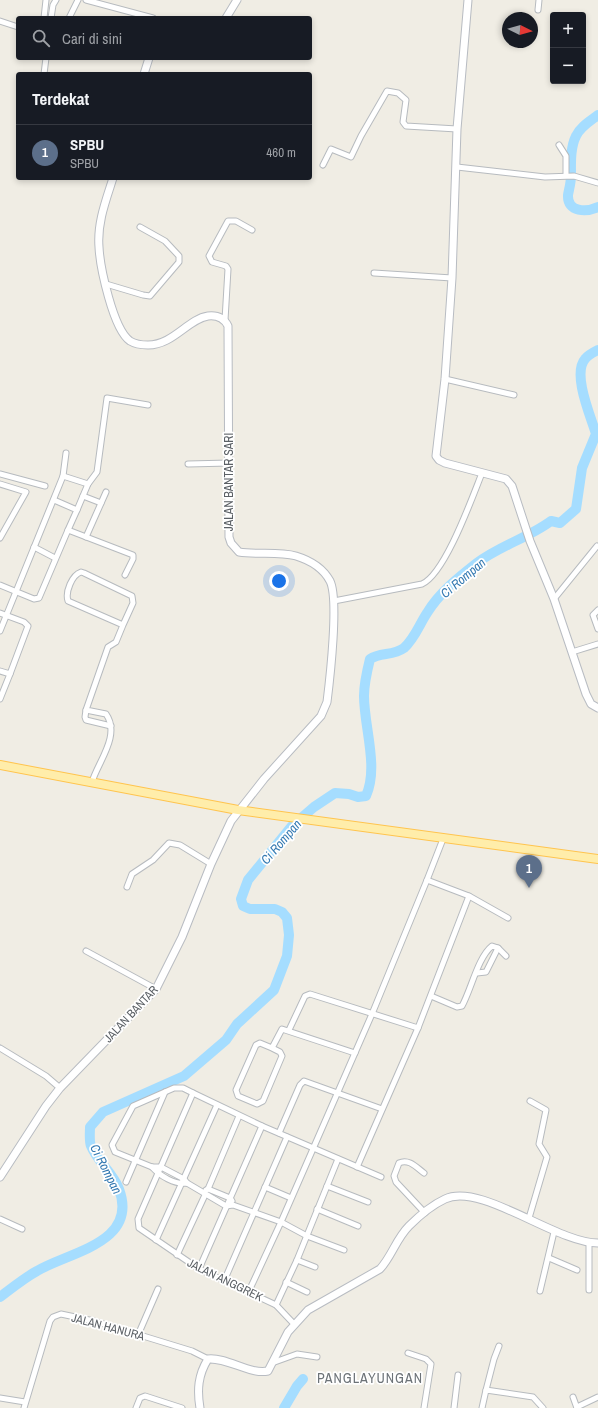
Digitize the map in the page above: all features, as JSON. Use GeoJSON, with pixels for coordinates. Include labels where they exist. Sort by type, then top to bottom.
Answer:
{"type":"FeatureCollection","features":[{"type":"Feature","properties":{"kind":"main road"},"geometry":{"type":"LineString","coordinates":[[0,765],[238,810],[598,859]]}},
{"type":"Feature","properties":{"kind":"street"},"geometry":{"type":"LineString","coordinates":[[44,16],[46,0]]}},
{"type":"Feature","properties":{"kind":"street"},"geometry":{"type":"LineString","coordinates":[[51,16],[53,6],[56,0]]}},
{"type":"Feature","properties":{"kind":"street"},"geometry":{"type":"LineString","coordinates":[[69,16],[78,0]]}},
{"type":"Feature","properties":{"kind":"street"},"geometry":{"type":"LineString","coordinates":[[86,0],[146,16]]}},
{"type":"Feature","properties":{"kind":"street"},"geometry":{"type":"LineString","coordinates":[[227,16],[237,0]]}},
{"type":"Feature","properties":{"kind":"street"},"geometry":{"type":"LineString","coordinates":[[468,0],[457,129],[457,167],[452,278],[445,379],[436,450],[437,458],[445,463],[506,479],[512,486],[530,541],[554,599],[589,701],[598,708]]}},
{"type":"Feature","properties":{"kind":"street"},"geometry":{"type":"LineString","coordinates":[[538,10],[539,0]]}},
{"type":"Feature","properties":{"kind":"street"},"geometry":{"type":"LineString","coordinates":[[0,21],[16,26]]}},
{"type":"Feature","properties":{"kind":"street"},"geometry":{"type":"LineString","coordinates":[[44,72],[46,60]]}},
{"type":"Feature","properties":{"kind":"street"},"geometry":{"type":"LineString","coordinates":[[145,72],[148,60]]}},
{"type":"Feature","properties":{"kind":"street"},"geometry":{"type":"LineString","coordinates":[[323,165],[328,152],[331,149],[351,157],[361,136],[387,91],[398,93],[406,100],[403,122],[406,126],[457,129]]}},
{"type":"Feature","properties":{"kind":"street"},"geometry":{"type":"LineString","coordinates":[[559,145],[566,156],[569,176]]}},
{"type":"Feature","properties":{"kind":"street"},"geometry":{"type":"LineString","coordinates":[[457,167],[545,177],[569,176],[598,183]]}},
{"type":"Feature","properties":{"kind":"street"},"geometry":{"type":"LineString","coordinates":[[112,180],[101,219],[98,246],[115,317],[125,336],[136,343],[149,345],[170,339],[202,318],[216,316],[225,320],[228,268],[212,262],[209,256],[228,221],[236,221],[252,230]]}},
{"type":"Feature","properties":{"kind":"street"},"geometry":{"type":"LineString","coordinates":[[106,284],[150,296],[179,262],[179,256],[165,241],[140,227]]}},
{"type":"Feature","properties":{"kind":"street"},"geometry":{"type":"LineString","coordinates":[[374,273],[452,278]]}},
{"type":"Feature","properties":{"kind":"street","name":"JALAN BANTAR SARI"},"geometry":{"type":"LineString","coordinates":[[225,320],[228,326],[230,463],[229,537],[234,549],[239,552],[294,556],[310,561],[330,580],[334,601],[328,692],[325,711],[238,810]]}},
{"type":"Feature","properties":{"kind":"street"},"geometry":{"type":"LineString","coordinates":[[445,379],[514,395]]}},
{"type":"Feature","properties":{"kind":"street"},"geometry":{"type":"LineString","coordinates":[[0,585],[34,599],[39,598],[88,484],[97,470],[108,397],[148,406]]}},
{"type":"Feature","properties":{"kind":"street"},"geometry":{"type":"LineString","coordinates":[[0,631],[63,476],[66,453]]}},
{"type":"Feature","properties":{"kind":"street"},"geometry":{"type":"LineString","coordinates":[[188,464],[230,463]]}},
{"type":"Feature","properties":{"kind":"street"},"geometry":{"type":"LineString","coordinates":[[334,601],[427,582],[437,569],[451,545],[482,473]]}},
{"type":"Feature","properties":{"kind":"street"},"geometry":{"type":"LineString","coordinates":[[0,474],[45,486]]}},
{"type":"Feature","properties":{"kind":"street"},"geometry":{"type":"LineString","coordinates":[[63,476],[88,484]]}},
{"type":"Feature","properties":{"kind":"street"},"geometry":{"type":"LineString","coordinates":[[0,538],[25,495],[24,490],[1,485]]}},
{"type":"Feature","properties":{"kind":"street"},"geometry":{"type":"LineString","coordinates":[[86,537],[106,492]]}},
{"type":"Feature","properties":{"kind":"street"},"geometry":{"type":"LineString","coordinates":[[83,496],[101,503]]}},
{"type":"Feature","properties":{"kind":"street"},"geometry":{"type":"LineString","coordinates":[[54,500],[77,510]]}},
{"type":"Feature","properties":{"kind":"street"},"geometry":{"type":"LineString","coordinates":[[68,530],[133,555],[133,559],[125,575]]}},
{"type":"Feature","properties":{"kind":"street"},"geometry":{"type":"LineString","coordinates":[[554,599],[597,546]]}},
{"type":"Feature","properties":{"kind":"street"},"geometry":{"type":"LineString","coordinates":[[34,547],[55,558]]}},
{"type":"Feature","properties":{"kind":"street"},"geometry":{"type":"LineString","coordinates":[[111,726],[86,720],[84,717],[108,647],[116,642],[133,603],[132,596],[84,573],[81,572],[75,575],[67,594],[68,601],[123,625]]}},
{"type":"Feature","properties":{"kind":"street"},"geometry":{"type":"LineString","coordinates":[[598,610],[593,615],[598,627]]}},
{"type":"Feature","properties":{"kind":"street"},"geometry":{"type":"LineString","coordinates":[[0,613],[24,622],[28,626],[0,699]]}},
{"type":"Feature","properties":{"kind":"street"},"geometry":{"type":"LineString","coordinates":[[572,652],[598,644]]}},
{"type":"Feature","properties":{"kind":"street"},"geometry":{"type":"LineString","coordinates":[[0,670],[10,674]]}},
{"type":"Feature","properties":{"kind":"street"},"geometry":{"type":"LineString","coordinates":[[86,710],[106,714],[111,726],[110,742],[97,767],[92,782]]}},
{"type":"Feature","properties":{"kind":"street","name":"JALAN BANTAR"},"geometry":{"type":"LineString","coordinates":[[0,1177],[46,1106],[60,1088],[156,989],[182,937],[211,864],[231,821],[238,810]]}},
{"type":"Feature","properties":{"kind":"street"},"geometry":{"type":"LineString","coordinates":[[249,1291],[372,1014],[443,839]]}},
{"type":"Feature","properties":{"kind":"street"},"geometry":{"type":"LineString","coordinates":[[127,887],[132,874],[153,860],[163,847],[169,843],[180,844],[211,864]]}},
{"type":"Feature","properties":{"kind":"street"},"geometry":{"type":"LineString","coordinates":[[427,880],[469,896],[508,918]]}},
{"type":"Feature","properties":{"kind":"street"},"geometry":{"type":"LineString","coordinates":[[357,1167],[418,1028],[469,896]]}},
{"type":"Feature","properties":{"kind":"street"},"geometry":{"type":"LineString","coordinates":[[431,996],[457,1007],[462,1006],[490,948],[492,946],[498,948],[506,956]]}},
{"type":"Feature","properties":{"kind":"street"},"geometry":{"type":"LineString","coordinates":[[477,973],[486,972],[498,948]]}},
{"type":"Feature","properties":{"kind":"street"},"geometry":{"type":"LineString","coordinates":[[86,951],[156,989]]}},
{"type":"Feature","properties":{"kind":"street"},"geometry":{"type":"LineString","coordinates":[[289,1030],[307,994],[418,1028]]}},
{"type":"Feature","properties":{"kind":"street"},"geometry":{"type":"LineString","coordinates":[[272,1048],[281,1030],[289,1030],[354,1054]]}},
{"type":"Feature","properties":{"kind":"street"},"geometry":{"type":"LineString","coordinates":[[258,1043],[272,1048],[280,1052],[282,1056],[262,1103],[257,1104],[238,1096],[236,1090],[256,1044],[258,1043]]}},
{"type":"Feature","properties":{"kind":"street"},"geometry":{"type":"LineString","coordinates":[[0,1048],[46,1076],[60,1088]]}},
{"type":"Feature","properties":{"kind":"street"},"geometry":{"type":"LineString","coordinates":[[279,1133],[300,1085],[304,1081],[382,1109]]}},
{"type":"Feature","properties":{"kind":"street"},"geometry":{"type":"LineString","coordinates":[[184,1182],[161,1167],[152,1167],[114,1151],[112,1145],[133,1106],[178,1087],[262,1126],[381,1177]]}},
{"type":"Feature","properties":{"kind":"street"},"geometry":{"type":"LineString","coordinates":[[126,1182],[165,1092]]}},
{"type":"Feature","properties":{"kind":"street"},"geometry":{"type":"LineString","coordinates":[[158,1173],[192,1093]]}},
{"type":"Feature","properties":{"kind":"street"},"geometry":{"type":"LineString","coordinates":[[529,1218],[547,1157],[539,1144],[546,1110],[530,1101]]}},
{"type":"Feature","properties":{"kind":"street"},"geometry":{"type":"LineString","coordinates":[[156,1240],[184,1182],[217,1105]]}},
{"type":"Feature","properties":{"kind":"street"},"geometry":{"type":"LineString","coordinates":[[177,1255],[240,1116]]}},
{"type":"Feature","properties":{"kind":"street"},"geometry":{"type":"LineString","coordinates":[[200,1269],[226,1206],[262,1126]]}},
{"type":"Feature","properties":{"kind":"street"},"geometry":{"type":"LineString","coordinates":[[224,1281],[287,1137]]}},
{"type":"Feature","properties":{"kind":"street"},"geometry":{"type":"LineString","coordinates":[[276,1305],[297,1260],[338,1159]]}},
{"type":"Feature","properties":{"kind":"street"},"geometry":{"type":"LineString","coordinates":[[424,1173],[411,1163],[404,1161],[399,1163],[394,1176],[396,1182],[424,1213]]}},
{"type":"Feature","properties":{"kind":"street"},"geometry":{"type":"LineString","coordinates":[[152,1167],[158,1173],[184,1182],[205,1192],[226,1206],[233,1205],[280,1222],[307,1236],[344,1250]]}},
{"type":"Feature","properties":{"kind":"street","name":"JALAN ANGGREK"},"geometry":{"type":"LineString","coordinates":[[158,1173],[138,1222],[139,1228],[177,1255],[200,1269],[276,1305],[294,1324]]}},
{"type":"Feature","properties":{"kind":"street"},"geometry":{"type":"LineString","coordinates":[[327,1186],[368,1202]]}},
{"type":"Feature","properties":{"kind":"street"},"geometry":{"type":"LineString","coordinates":[[265,1187],[291,1198]]}},
{"type":"Feature","properties":{"kind":"street"},"geometry":{"type":"LineString","coordinates":[[205,1192],[230,1198]]}},
{"type":"Feature","properties":{"kind":"street"},"geometry":{"type":"LineString","coordinates":[[200,1408],[198,1394],[199,1377],[208,1359],[218,1359],[265,1372],[270,1369],[282,1342],[294,1324],[308,1310],[380,1269],[387,1261],[399,1238],[424,1213],[445,1198],[453,1196],[480,1199],[529,1218],[554,1232],[589,1243],[598,1243]]}},
{"type":"Feature","properties":{"kind":"street"},"geometry":{"type":"LineString","coordinates":[[230,1198],[233,1205]]}},
{"type":"Feature","properties":{"kind":"street"},"geometry":{"type":"LineString","coordinates":[[317,1209],[358,1226]]}},
{"type":"Feature","properties":{"kind":"street"},"geometry":{"type":"LineString","coordinates":[[0,1220],[22,1229]]}},
{"type":"Feature","properties":{"kind":"street"},"geometry":{"type":"LineString","coordinates":[[540,1291],[554,1232]]}},
{"type":"Feature","properties":{"kind":"street"},"geometry":{"type":"LineString","coordinates":[[589,1243],[590,1290]]}},
{"type":"Feature","properties":{"kind":"street"},"geometry":{"type":"LineString","coordinates":[[549,1258],[577,1270]]}},
{"type":"Feature","properties":{"kind":"street"},"geometry":{"type":"LineString","coordinates":[[297,1260],[315,1267]]}},
{"type":"Feature","properties":{"kind":"street"},"geometry":{"type":"LineString","coordinates":[[286,1282],[307,1292]]}},
{"type":"Feature","properties":{"kind":"street"},"geometry":{"type":"LineString","coordinates":[[138,1335],[158,1289]]}},
{"type":"Feature","properties":{"kind":"street","name":"JALAN HANURA"},"geometry":{"type":"LineString","coordinates":[[25,1405],[50,1320],[61,1314],[94,1321],[192,1351],[208,1359]]}},
{"type":"Feature","properties":{"kind":"street"},"geometry":{"type":"LineString","coordinates":[[482,1408],[494,1359],[499,1346]]}},
{"type":"Feature","properties":{"kind":"street"},"geometry":{"type":"LineString","coordinates":[[408,1353],[428,1360],[431,1364],[424,1408]]}},
{"type":"Feature","properties":{"kind":"street"},"geometry":{"type":"LineString","coordinates":[[272,1363],[297,1354],[307,1354],[317,1357]]}},
{"type":"Feature","properties":{"kind":"street"},"geometry":{"type":"LineString","coordinates":[[454,1408],[458,1375]]}},
{"type":"Feature","properties":{"kind":"street"},"geometry":{"type":"LineString","coordinates":[[486,1390],[533,1397],[543,1408]]}},
{"type":"Feature","properties":{"kind":"street"},"geometry":{"type":"LineString","coordinates":[[136,1408],[140,1398],[145,1396],[182,1408]]}},
{"type":"Feature","properties":{"kind":"street"},"geometry":{"type":"LineString","coordinates":[[573,1397],[577,1408],[598,1397]]}},
{"type":"Feature","properties":{"kind":"street"},"geometry":{"type":"LineString","coordinates":[[0,1398],[25,1405]]}},
{"type":"Feature","properties":{"kind":"waterway","name":"Ci Rompan"},"geometry":{"type":"LineString","coordinates":[[598,115],[580,130],[574,141],[571,161],[571,179],[568,195],[571,205],[578,210],[589,210],[598,207]]}},
{"type":"Feature","properties":{"kind":"waterway","name":"Ci Rompan"},"geometry":{"type":"LineString","coordinates":[[0,1297],[37,1271],[98,1243],[110,1234],[119,1222],[123,1207],[119,1189],[113,1178],[97,1157],[90,1142],[90,1127],[103,1112],[184,1076],[226,1040],[237,1024],[274,990],[287,956],[289,935],[287,918],[282,912],[275,909],[250,909],[243,906],[241,899],[248,880],[292,826],[314,807],[335,793],[349,794],[358,797],[366,796],[370,785],[371,760],[364,691],[370,659],[378,655],[395,652],[404,648],[443,592],[477,563],[551,521],[560,523],[576,509],[582,468],[596,434],[581,385],[582,366],[585,359],[598,350]]}},
{"type":"Feature","properties":{"kind":"waterway"},"geometry":{"type":"LineString","coordinates":[[284,1408],[303,1379]]}},
{"type":"Feature","properties":{"kind":"place","name":"SPBU"},"geometry":{"type":"Point","coordinates":[529,888]}},
{"type":"Feature","properties":{"kind":"district","name":"PANGLAYUNGAN"},"geometry":{"type":"Point","coordinates":[370,1378]}}]}
